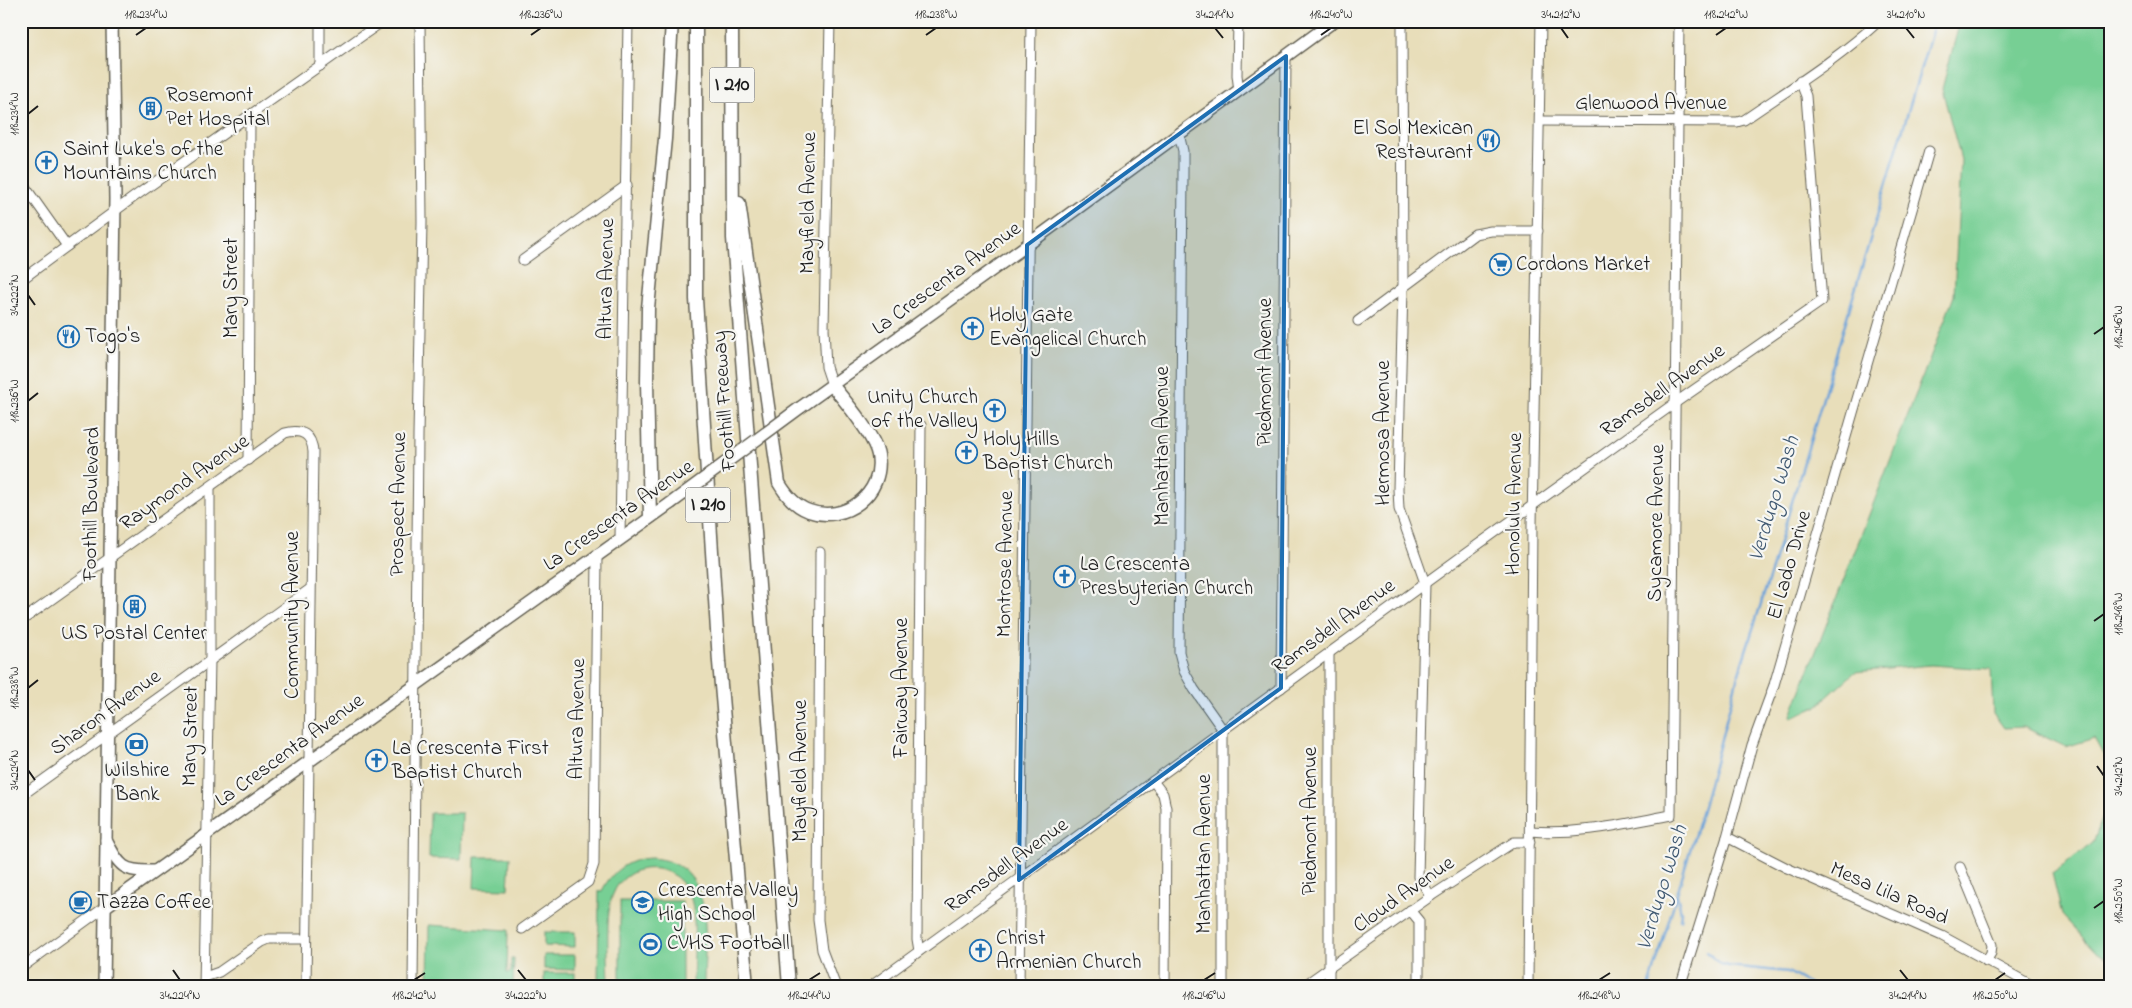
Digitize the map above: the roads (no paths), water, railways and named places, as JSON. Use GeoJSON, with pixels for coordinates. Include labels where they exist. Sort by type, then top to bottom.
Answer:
{"type":"FeatureCollection","features":[{"type":"Feature","properties":{"kind":"highway"},"geometry":{"type":"LineString","coordinates":[[650,517],[647,382],[648,308],[663,158],[672,21]]}},
{"type":"Feature","properties":{"kind":"highway","name":"Foothill Freeway"},"geometry":{"type":"LineString","coordinates":[[696,21],[696,299],[719,652],[747,987]]}},
{"type":"Feature","properties":{"kind":"highway","name":"Foothill Freeway"},"geometry":{"type":"LineString","coordinates":[[732,21],[733,238],[789,987]]}},
{"type":"Feature","properties":{"kind":"highway"},"geometry":{"type":"LineString","coordinates":[[732,149],[779,483],[786,495],[797,505],[807,511],[822,515],[847,511],[859,504],[875,483],[878,471],[878,455],[873,440],[832,385]]}},
{"type":"Feature","properties":{"kind":"main road","name":"Foothill Boulevard"},"geometry":{"type":"LineString","coordinates":[[104,987],[115,211],[112,21]]}},
{"type":"Feature","properties":{"kind":"main road","name":"La Crescenta Avenue"},"geometry":{"type":"LineString","coordinates":[[105,907],[671,503],[1334,21]]}},
{"type":"Feature","properties":{"kind":"main road"},"geometry":{"type":"LineString","coordinates":[[106,839],[117,862],[133,872],[154,871]]}},
{"type":"Feature","properties":{"kind":"street"},"geometry":{"type":"LineString","coordinates":[[320,21],[320,66]]}},
{"type":"Feature","properties":{"kind":"street"},"geometry":{"type":"LineString","coordinates":[[21,280],[383,21]]}},
{"type":"Feature","properties":{"kind":"street","name":"Prospect Avenue"},"geometry":{"type":"LineString","coordinates":[[412,987],[422,222],[420,21]]}},
{"type":"Feature","properties":{"kind":"street","name":"Altura Avenue"},"geometry":{"type":"LineString","coordinates":[[620,538],[627,185],[628,21]]}},
{"type":"Feature","properties":{"kind":"street","name":"Mayfield Avenue"},"geometry":{"type":"LineString","coordinates":[[830,21],[824,328],[826,367],[832,385]]}},
{"type":"Feature","properties":{"kind":"street","name":"Montrose Avenue"},"geometry":{"type":"LineString","coordinates":[[1019,987],[1031,21]]}},
{"type":"Feature","properties":{"kind":"street"},"geometry":{"type":"LineString","coordinates":[[1238,21],[1237,75],[1239,91]]}},
{"type":"Feature","properties":{"kind":"street","name":"Hermosa Avenue"},"geometry":{"type":"LineString","coordinates":[[1402,21],[1403,288],[1398,503],[1425,583],[1418,878],[1431,896]]}},
{"type":"Feature","properties":{"kind":"street","name":"Honolulu Avenue"},"geometry":{"type":"LineString","coordinates":[[1528,987],[1532,507],[1541,21]]}},
{"type":"Feature","properties":{"kind":"street","name":"Sycamore Avenue"},"geometry":{"type":"LineString","coordinates":[[1530,831],[1558,834],[1671,815],[1679,21]]}},
{"type":"Feature","properties":{"kind":"street","name":"Glenwood Avenue"},"geometry":{"type":"LineString","coordinates":[[1540,120],[1677,123],[1738,122],[1744,120],[1863,36],[1879,21]]}},
{"type":"Feature","properties":{"kind":"street","name":"Piedmont Avenue"},"geometry":{"type":"LineString","coordinates":[[1281,688],[1286,56]]}},
{"type":"Feature","properties":{"kind":"street","name":"Ramsdell Avenue"},"geometry":{"type":"LineString","coordinates":[[870,987],[1675,402],[1822,301],[1806,96],[1800,81]]}},
{"type":"Feature","properties":{"kind":"street","name":"Mary Street"},"geometry":{"type":"LineString","coordinates":[[248,460],[250,116]]}},
{"type":"Feature","properties":{"kind":"street","name":"Manhattan Avenue"},"geometry":{"type":"LineString","coordinates":[[1179,134],[1183,152],[1179,652],[1184,671],[1194,690],[1223,730],[1223,987]]}},
{"type":"Feature","properties":{"kind":"street","name":"El Lado Drive"},"geometry":{"type":"LineString","coordinates":[[1680,987],[1727,837],[1752,744],[1774,685],[1929,151]]}},
{"type":"Feature","properties":{"kind":"street"},"geometry":{"type":"LineString","coordinates":[[21,181],[68,246]]}},
{"type":"Feature","properties":{"kind":"street"},"geometry":{"type":"LineString","coordinates":[[523,260],[627,185]]}},
{"type":"Feature","properties":{"kind":"street"},"geometry":{"type":"LineString","coordinates":[[1358,321],[1475,234],[1491,231],[1538,231]]}},
{"type":"Feature","properties":{"kind":"street","name":"Fairway Avenue"},"geometry":{"type":"LineString","coordinates":[[919,951],[917,939],[922,424]]}},
{"type":"Feature","properties":{"kind":"street","name":"Raymond Avenue"},"geometry":{"type":"LineString","coordinates":[[21,621],[285,433],[300,431],[307,434],[311,440],[313,452]]}},
{"type":"Feature","properties":{"kind":"street","name":"Community Avenue"},"geometry":{"type":"LineString","coordinates":[[306,987],[313,452]]}},
{"type":"Feature","properties":{"kind":"street","name":"Mary Street"},"geometry":{"type":"LineString","coordinates":[[204,987],[210,660],[210,487]]}},
{"type":"Feature","properties":{"kind":"street","name":"Mayfield Avenue"},"geometry":{"type":"LineString","coordinates":[[820,552],[818,920],[822,950],[836,987]]}},
{"type":"Feature","properties":{"kind":"street","name":"Altura Avenue"},"geometry":{"type":"LineString","coordinates":[[522,929],[588,882],[594,864],[598,554]]}},
{"type":"Feature","properties":{"kind":"street","name":"Sharon Avenue"},"geometry":{"type":"LineString","coordinates":[[21,796],[310,589]]}},
{"type":"Feature","properties":{"kind":"street","name":"Piedmont Avenue"},"geometry":{"type":"LineString","coordinates":[[1329,654],[1329,987]]}},
{"type":"Feature","properties":{"kind":"street"},"geometry":{"type":"LineString","coordinates":[[1153,780],[1163,794],[1166,808],[1165,987]]}},
{"type":"Feature","properties":{"kind":"street","name":"Mesa Lila Road"},"geometry":{"type":"LineString","coordinates":[[1727,837],[1787,868],[1942,936],[2036,987]]}},
{"type":"Feature","properties":{"kind":"street","name":"Cloud Avenue"},"geometry":{"type":"LineString","coordinates":[[1302,987],[1410,910],[1514,842],[1530,842]]}},
{"type":"Feature","properties":{"kind":"street"},"geometry":{"type":"LineString","coordinates":[[1960,867],[1961,874],[1974,899],[1992,945],[1991,953],[1986,961]]}},
{"type":"Feature","properties":{"kind":"street","name":"La Crescenta Avenue"},"geometry":{"type":"LineString","coordinates":[[21,968],[105,907]]}},
{"type":"Feature","properties":{"kind":"street"},"geometry":{"type":"LineString","coordinates":[[1410,910],[1418,921],[1419,987]]}},
{"type":"Feature","properties":{"kind":"street"},"geometry":{"type":"LineString","coordinates":[[204,977],[219,972],[269,939],[306,939]]}},
{"type":"Feature","properties":{"kind":"waterway","name":"Verdugo Wash"},"geometry":{"type":"LineString","coordinates":[[1649,987],[1703,807],[1737,679],[1773,566],[1935,21]]}},
{"type":"Feature","properties":{"kind":"waterway"},"geometry":{"type":"LineString","coordinates":[[1677,895],[1681,912],[1680,920]]}},
{"type":"Feature","properties":{"kind":"waterway"},"geometry":{"type":"LineString","coordinates":[[1706,952],[1721,964],[1788,972],[1815,987]]}},
{"type":"Feature","properties":{"kind":"place","name":"Rosemont Pet Hospital"},"geometry":{"type":"Point","coordinates":[150,108]}},
{"type":"Feature","properties":{"kind":"place","name":"El Sol Mexican Restaurant"},"geometry":{"type":"Point","coordinates":[1489,141]}},
{"type":"Feature","properties":{"kind":"place","name":"Saint Luke's of the Mountains Church"},"geometry":{"type":"Point","coordinates":[47,162]}},
{"type":"Feature","properties":{"kind":"place","name":"Cordons Market"},"geometry":{"type":"Point","coordinates":[1500,265]}},
{"type":"Feature","properties":{"kind":"place","name":"Holy Gate Evangelical Church"},"geometry":{"type":"Point","coordinates":[973,328]}},
{"type":"Feature","properties":{"kind":"place","name":"Togo's"},"geometry":{"type":"Point","coordinates":[69,337]}},
{"type":"Feature","properties":{"kind":"place","name":"Unity Church of the Valley"},"geometry":{"type":"Point","coordinates":[994,410]}},
{"type":"Feature","properties":{"kind":"place","name":"Holy Hills Baptist Church"},"geometry":{"type":"Point","coordinates":[967,452]}},
{"type":"Feature","properties":{"kind":"place","name":"La Crescenta Presbyterian Church"},"geometry":{"type":"Point","coordinates":[1064,577]}},
{"type":"Feature","properties":{"kind":"place","name":"US Postal Center"},"geometry":{"type":"Point","coordinates":[134,607]}},
{"type":"Feature","properties":{"kind":"place","name":"Wilshire Bank"},"geometry":{"type":"Point","coordinates":[137,744]}},
{"type":"Feature","properties":{"kind":"place","name":"La Crescenta First Baptist Church"},"geometry":{"type":"Point","coordinates":[376,761]}},
{"type":"Feature","properties":{"kind":"place","name":"Tazza Coffee"},"geometry":{"type":"Point","coordinates":[81,903]}},
{"type":"Feature","properties":{"kind":"place","name":"Crescenta Valley High School"},"geometry":{"type":"Point","coordinates":[642,903]}},
{"type":"Feature","properties":{"kind":"place","name":"CVHS Football"},"geometry":{"type":"Point","coordinates":[651,944]}},
{"type":"Feature","properties":{"kind":"place","name":"Christ Armenian Church"},"geometry":{"type":"Point","coordinates":[980,951]}}]}
